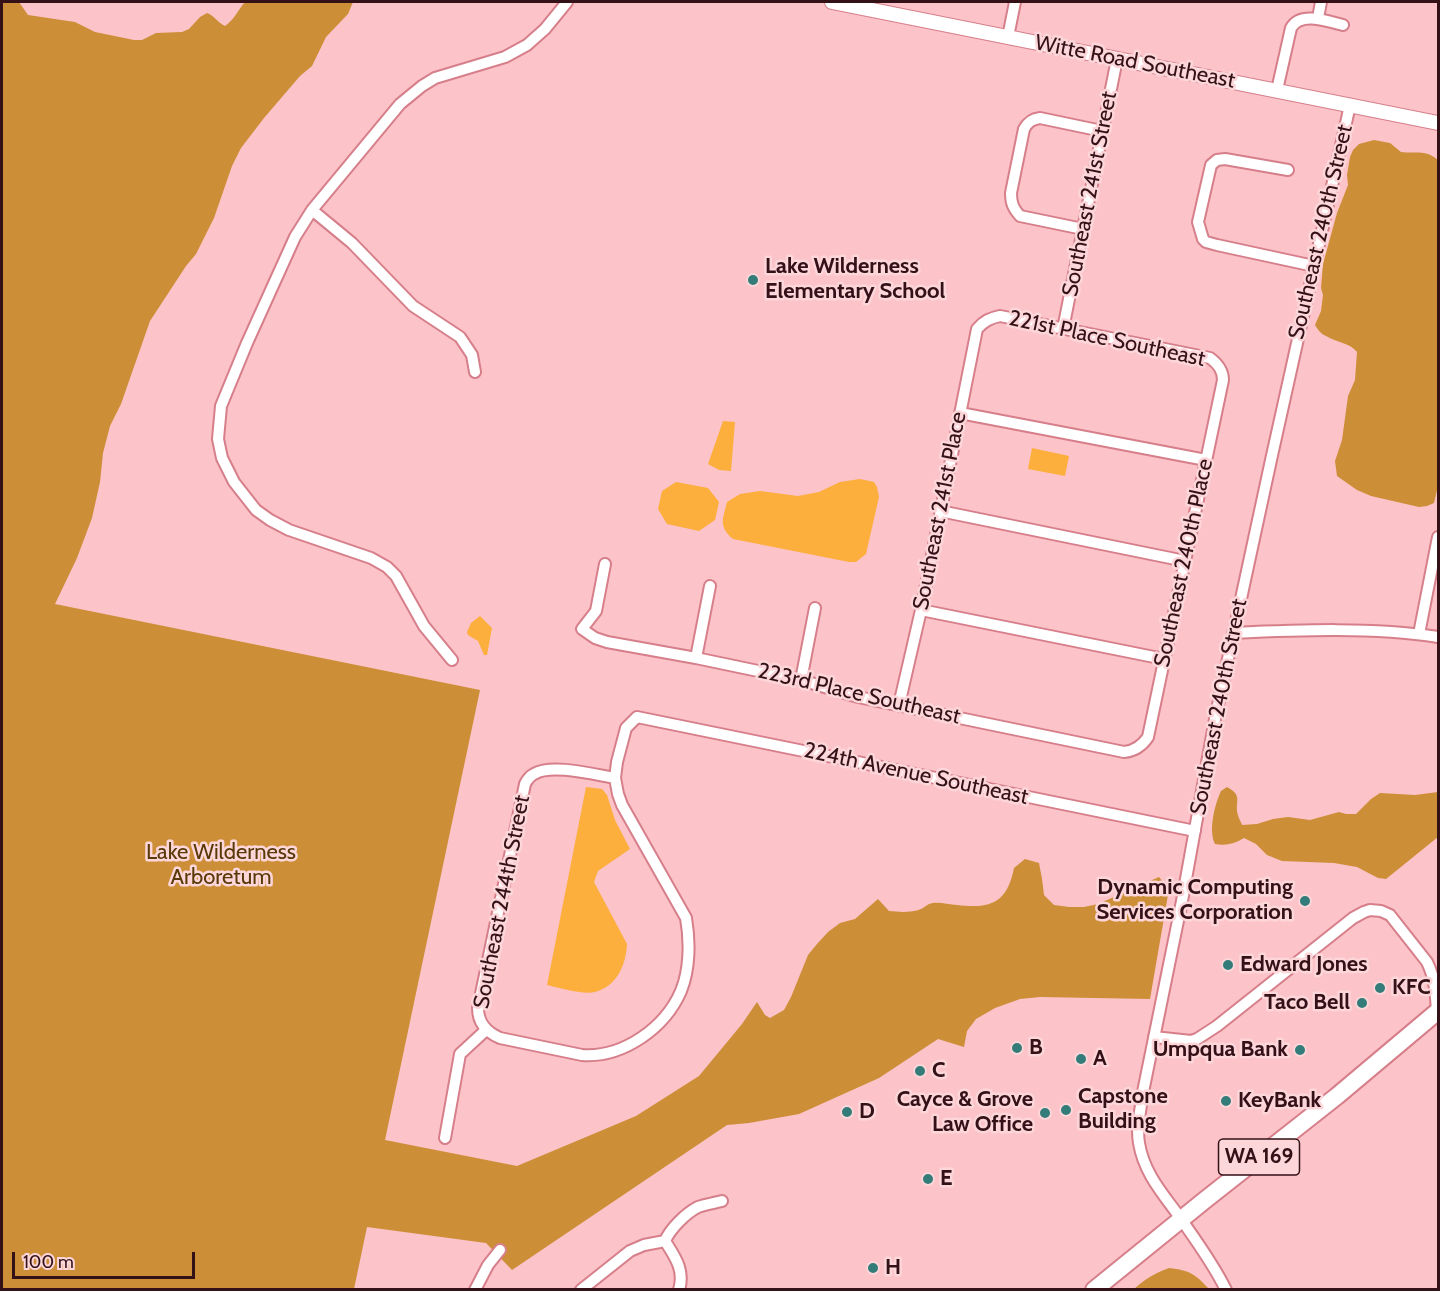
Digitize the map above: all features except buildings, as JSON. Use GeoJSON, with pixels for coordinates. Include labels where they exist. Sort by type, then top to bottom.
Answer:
{"type":"FeatureCollection","features":[{"type":"Feature","properties":{"kind":"main road","name":"WA 169"},"geometry":{"type":"LineString","coordinates":[[1094,1290],[1337,1096],[1438,1012]]}},
{"type":"Feature","properties":{"kind":"street"},"geometry":{"type":"LineString","coordinates":[[452,660],[424,626],[396,576],[387,567],[371,558],[289,530],[256,510],[234,482],[222,458],[218,438],[221,406],[247,342],[295,237],[312,210],[400,104],[435,78],[506,57],[527,45],[545,29],[567,2]]}},
{"type":"Feature","properties":{"kind":"street","name":"Witte Road Southeast"},"geometry":{"type":"LineString","coordinates":[[832,2],[1438,123]]}},
{"type":"Feature","properties":{"kind":"street"},"geometry":{"type":"LineString","coordinates":[[1008,37],[1015,2]]}},
{"type":"Feature","properties":{"kind":"street"},"geometry":{"type":"LineString","coordinates":[[1318,18],[1321,2]]}},
{"type":"Feature","properties":{"kind":"street"},"geometry":{"type":"LineString","coordinates":[[1276,90],[1294,22],[1318,18],[1342,24]]}},
{"type":"Feature","properties":{"kind":"street","name":"Southeast 241st Street"},"geometry":{"type":"LineString","coordinates":[[1063,329],[1117,59]]}},
{"type":"Feature","properties":{"kind":"street","name":"Southeast 240th Street"},"geometry":{"type":"LineString","coordinates":[[1226,1290],[1181,1219],[1156,1186],[1144,1163],[1138,1140],[1143,1092],[1233,633],[1350,105]]}},
{"type":"Feature","properties":{"kind":"street"},"geometry":{"type":"LineString","coordinates":[[1083,229],[1020,216],[1011,202],[1011,193],[1027,123],[1040,118],[1102,131]]}},
{"type":"Feature","properties":{"kind":"street"},"geometry":{"type":"LineString","coordinates":[[1288,170],[1225,159],[1217,160],[1211,165],[1198,222],[1200,233],[1206,242],[1314,266]]}},
{"type":"Feature","properties":{"kind":"street"},"geometry":{"type":"LineString","coordinates":[[312,210],[352,243],[413,306],[460,337],[472,355],[475,372]]}},
{"type":"Feature","properties":{"kind":"street","name":"221st Place Southeast"},"geometry":{"type":"LineString","coordinates":[[987,320],[1000,316],[1210,358],[1223,374]]}},
{"type":"Feature","properties":{"kind":"street","name":"Southeast 241st Place"},"geometry":{"type":"LineString","coordinates":[[900,705],[977,329],[987,320]]}},
{"type":"Feature","properties":{"kind":"street","name":"Southeast 240th Place"},"geometry":{"type":"LineString","coordinates":[[1138,748],[1148,737],[1223,374]]}},
{"type":"Feature","properties":{"kind":"street"},"geometry":{"type":"LineString","coordinates":[[960,413],[1206,460]]}},
{"type":"Feature","properties":{"kind":"street"},"geometry":{"type":"LineString","coordinates":[[940,511],[1185,561]]}},
{"type":"Feature","properties":{"kind":"street"},"geometry":{"type":"LineString","coordinates":[[1419,634],[1438,537]]}},
{"type":"Feature","properties":{"kind":"street","name":"223rd Place Southeast"},"geometry":{"type":"LineString","coordinates":[[605,564],[596,611],[582,629],[594,638],[801,680],[858,697],[1124,752],[1138,748]]}},
{"type":"Feature","properties":{"kind":"street"},"geometry":{"type":"LineString","coordinates":[[696,658],[710,586]]}},
{"type":"Feature","properties":{"kind":"street"},"geometry":{"type":"LineString","coordinates":[[801,680],[815,608]]}},
{"type":"Feature","properties":{"kind":"street"},"geometry":{"type":"LineString","coordinates":[[921,610],[1164,658]]}},
{"type":"Feature","properties":{"kind":"street"},"geometry":{"type":"LineString","coordinates":[[1233,633],[1302,630],[1419,634],[1438,637]]}},
{"type":"Feature","properties":{"kind":"street","name":"224th Avenue Southeast"},"geometry":{"type":"LineString","coordinates":[[615,778],[626,728],[637,717],[1195,831]]}},
{"type":"Feature","properties":{"kind":"street","name":"Southeast 244th Street"},"geometry":{"type":"LineString","coordinates":[[445,1138],[460,1054],[486,1030],[477,1008],[525,784],[535,773],[546,769],[615,778]]}},
{"type":"Feature","properties":{"kind":"street"},"geometry":{"type":"LineString","coordinates":[[486,1030],[500,1038],[594,1056],[634,1043],[668,1013],[681,991],[688,962],[686,918],[622,805],[615,778]]}},
{"type":"Feature","properties":{"kind":"street"},"geometry":{"type":"LineString","coordinates":[[1154,1037],[1184,1041],[1197,1039],[1217,1026],[1353,918],[1364,912],[1375,910],[1390,915],[1427,962],[1436,988],[1438,1012]]}},
{"type":"Feature","properties":{"kind":"street"},"geometry":{"type":"LineString","coordinates":[[1427,962],[1438,968]]}},
{"type":"Feature","properties":{"kind":"street"},"geometry":{"type":"LineString","coordinates":[[665,1241],[671,1229],[693,1210],[722,1201]]}},
{"type":"Feature","properties":{"kind":"street"},"geometry":{"type":"LineString","coordinates":[[581,1290],[630,1251],[644,1245],[665,1241]]}},
{"type":"Feature","properties":{"kind":"street"},"geometry":{"type":"LineString","coordinates":[[665,1241],[679,1264],[681,1272],[679,1290]]}},
{"type":"Feature","properties":{"kind":"street"},"geometry":{"type":"LineString","coordinates":[[475,1290],[488,1265],[500,1250]]}},
{"type":"Feature","properties":{"kind":"shaded area"},"geometry":{"type":"Polygon","coordinates":[[[723,421],[735,422],[731,471],[719,470],[708,464],[723,421]]]}},
{"type":"Feature","properties":{"kind":"shaded area"},"geometry":{"type":"Polygon","coordinates":[[[1032,448],[1069,456],[1065,476],[1028,469],[1032,448]]]}},
{"type":"Feature","properties":{"kind":"shaded area"},"geometry":{"type":"Polygon","coordinates":[[[860,479],[874,482],[879,497],[866,554],[856,562],[733,539],[723,526],[727,502],[740,494],[760,491],[798,496],[819,492],[840,482],[860,479]]]}},
{"type":"Feature","properties":{"kind":"shaded area"},"geometry":{"type":"Polygon","coordinates":[[[676,482],[708,488],[719,502],[715,520],[699,531],[667,524],[658,509],[662,491],[676,482]]]}},
{"type":"Feature","properties":{"kind":"shaded area"},"geometry":{"type":"Polygon","coordinates":[[[480,616],[492,628],[487,655],[484,655],[478,641],[467,632],[471,623],[480,616]]]}},
{"type":"Feature","properties":{"kind":"shaded area"},"geometry":{"type":"Polygon","coordinates":[[[586,787],[602,789],[607,795],[615,820],[630,849],[598,871],[594,882],[627,944],[625,960],[615,980],[603,989],[590,993],[547,985],[586,787]]]}},
{"type":"Feature","properties":{"kind":"green space","name":"Lake Wilderness Arboretum"},"geometry":{"type":"Polygon","coordinates":[[[2,2],[19,2],[28,15],[75,22],[95,32],[142,40],[156,33],[182,32],[189,29],[207,13],[225,26],[245,2],[353,2],[348,14],[326,37],[312,66],[300,76],[241,148],[232,166],[214,218],[196,254],[150,321],[121,404],[110,426],[92,518],[77,558],[55,604],[480,690],[385,1140],[517,1166],[636,1116],[699,1076],[757,1002],[765,1015],[770,1018],[784,1010],[808,955],[828,932],[840,923],[855,919],[878,899],[889,911],[897,912],[921,909],[933,903],[969,906],[988,904],[1002,896],[1011,880],[1014,868],[1025,859],[1039,863],[1044,895],[1054,905],[1084,907],[1098,904],[1159,877],[1169,889],[1150,999],[1040,997],[1020,999],[995,1008],[976,1019],[967,1031],[964,1047],[938,1039],[879,1078],[799,1114],[727,1125],[512,1270],[486,1243],[367,1227],[354,1289],[2,1290],[2,2]]]}},
{"type":"Feature","properties":{"kind":"green space"},"geometry":{"type":"Polygon","coordinates":[[[1374,140],[1390,143],[1401,152],[1425,153],[1438,160],[1438,486],[1434,503],[1427,506],[1419,507],[1371,496],[1357,490],[1337,476],[1335,461],[1342,440],[1348,396],[1355,380],[1357,352],[1350,346],[1323,334],[1315,325],[1321,311],[1323,264],[1337,213],[1348,185],[1350,157],[1359,144],[1374,140]]]}},
{"type":"Feature","properties":{"kind":"green space"},"geometry":{"type":"Polygon","coordinates":[[[1227,787],[1237,796],[1238,816],[1242,825],[1288,817],[1310,820],[1339,812],[1356,814],[1380,793],[1415,795],[1438,792],[1438,837],[1386,879],[1378,878],[1357,867],[1334,863],[1282,861],[1267,855],[1256,844],[1244,838],[1230,844],[1215,844],[1212,825],[1215,810],[1221,791],[1227,787]]]}},
{"type":"Feature","properties":{"kind":"green space"},"geometry":{"type":"Polygon","coordinates":[[[1169,1268],[1192,1274],[1209,1289],[1134,1289],[1150,1277],[1169,1268]]]}},
{"type":"Feature","properties":{"kind":"place","name":"Lake Wilderness Elementary School"},"geometry":{"type":"Point","coordinates":[753,280]}},
{"type":"Feature","properties":{"kind":"place","name":"Dynamic Computing Services Corporation"},"geometry":{"type":"Point","coordinates":[1305,901]}},
{"type":"Feature","properties":{"kind":"place","name":"Edward Jones"},"geometry":{"type":"Point","coordinates":[1228,965]}},
{"type":"Feature","properties":{"kind":"place","name":"KFC"},"geometry":{"type":"Point","coordinates":[1380,988]}},
{"type":"Feature","properties":{"kind":"place","name":"Taco Bell"},"geometry":{"type":"Point","coordinates":[1362,1003]}},
{"type":"Feature","properties":{"kind":"place","name":"B"},"geometry":{"type":"Point","coordinates":[1017,1048]}},
{"type":"Feature","properties":{"kind":"place","name":"Umpqua Bank"},"geometry":{"type":"Point","coordinates":[1300,1050]}},
{"type":"Feature","properties":{"kind":"place","name":"A"},"geometry":{"type":"Point","coordinates":[1081,1059]}},
{"type":"Feature","properties":{"kind":"place","name":"C"},"geometry":{"type":"Point","coordinates":[920,1071]}},
{"type":"Feature","properties":{"kind":"place","name":"KeyBank"},"geometry":{"type":"Point","coordinates":[1226,1101]}},
{"type":"Feature","properties":{"kind":"place","name":"Capstone Building"},"geometry":{"type":"Point","coordinates":[1066,1110]}},
{"type":"Feature","properties":{"kind":"place","name":"D"},"geometry":{"type":"Point","coordinates":[847,1112]}},
{"type":"Feature","properties":{"kind":"place","name":"Cayce & Grove Law Office"},"geometry":{"type":"Point","coordinates":[1045,1113]}},
{"type":"Feature","properties":{"kind":"place","name":"E"},"geometry":{"type":"Point","coordinates":[928,1179]}},
{"type":"Feature","properties":{"kind":"place","name":"H"},"geometry":{"type":"Point","coordinates":[873,1268]}}]}
